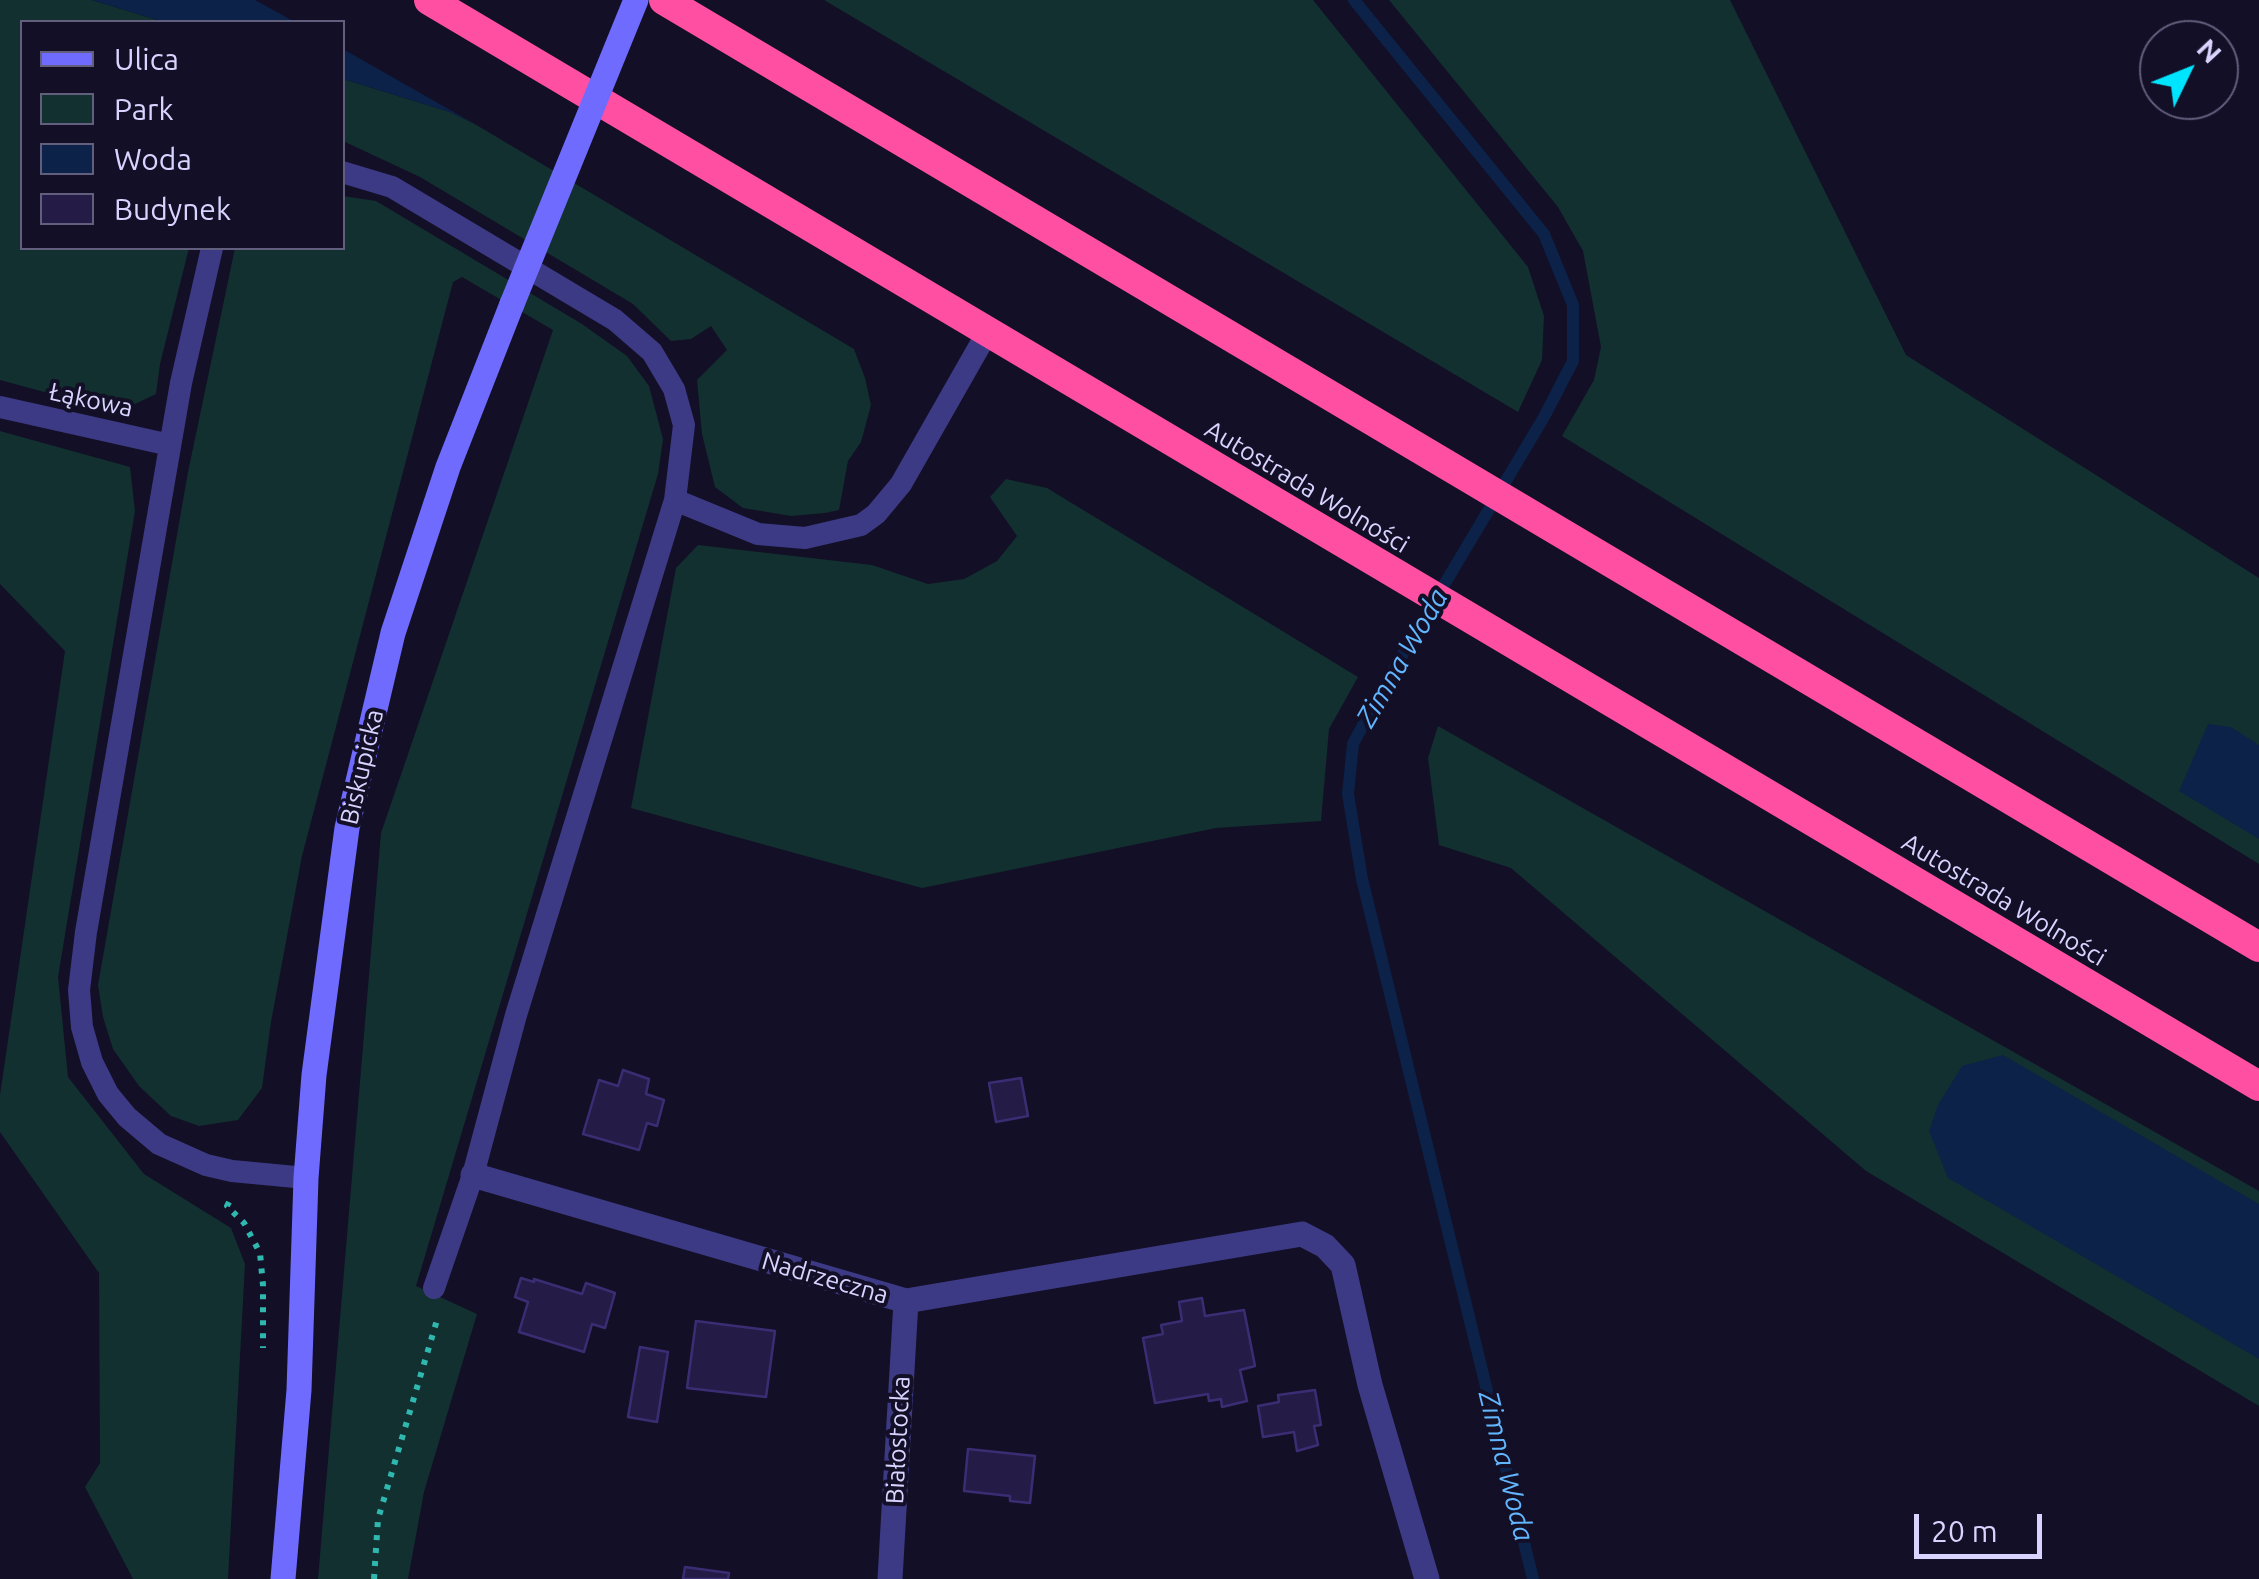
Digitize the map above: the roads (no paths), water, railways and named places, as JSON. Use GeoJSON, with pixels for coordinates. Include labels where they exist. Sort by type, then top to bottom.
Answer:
{"type":"FeatureCollection","features":[{"type":"Feature","properties":{"kind":"highway","name":"Autostrada Wolności"},"geometry":{"type":"LineString","coordinates":[[429,0],[2259,1086]]}},
{"type":"Feature","properties":{"kind":"highway"},"geometry":{"type":"LineString","coordinates":[[664,0],[2259,946]]}},
{"type":"Feature","properties":{"kind":"main road","name":"Biskupicka"},"geometry":{"type":"LineString","coordinates":[[283,1579],[299,1390],[306,1178],[314,1075],[347,828],[388,650],[448,467],[636,0]]}},
{"type":"Feature","properties":{"kind":"street","name":"Nadrzeczna"},"geometry":{"type":"LineString","coordinates":[[473,1174],[906,1302],[1302,1234],[1325,1246],[1343,1265],[1370,1384],[1426,1579]]}},
{"type":"Feature","properties":{"kind":"street","name":"Białostocka"},"geometry":{"type":"LineString","coordinates":[[890,1579],[906,1302]]}},
{"type":"Feature","properties":{"kind":"lane"},"geometry":{"type":"LineString","coordinates":[[345,173],[392,188],[616,320],[652,352],[674,389],[684,424],[675,500],[516,1015],[473,1174],[434,1288]]}},
{"type":"Feature","properties":{"kind":"lane"},"geometry":{"type":"LineString","coordinates":[[212,250],[181,383],[86,932],[79,990],[82,1027],[92,1062],[108,1094],[127,1117],[160,1144],[232,1172],[306,1178]]}},
{"type":"Feature","properties":{"kind":"lane"},"geometry":{"type":"LineString","coordinates":[[675,500],[758,534],[805,538],[861,525],[876,514],[901,484],[987,333]]}},
{"type":"Feature","properties":{"kind":"lane","name":"Łąkowa"},"geometry":{"type":"LineString","coordinates":[[0,407],[170,445]]}},
{"type":"Feature","properties":{"kind":"water"},"geometry":{"type":"Polygon","coordinates":[[[92,0],[255,0],[291,20],[157,20],[92,0]]]}},
{"type":"Feature","properties":{"kind":"water"},"geometry":{"type":"Polygon","coordinates":[[[345,50],[473,123],[450,112],[345,80],[345,50]]]}},
{"type":"Feature","properties":{"kind":"water"},"geometry":{"type":"Polygon","coordinates":[[[2208,724],[2231,727],[2259,745],[2259,839],[2179,791],[2208,724]]]}},
{"type":"Feature","properties":{"kind":"water"},"geometry":{"type":"Polygon","coordinates":[[[2003,1055],[2259,1204],[2259,1359],[1948,1178],[1929,1131],[1938,1105],[1962,1066],[2003,1055]]]}},
{"type":"Feature","properties":{"kind":"waterway","name":"Zimna Woda"},"geometry":{"type":"LineString","coordinates":[[1354,0],[1544,234],[1573,305],[1573,361],[1353,744],[1348,794],[1362,879],[1533,1579]]}}]}
